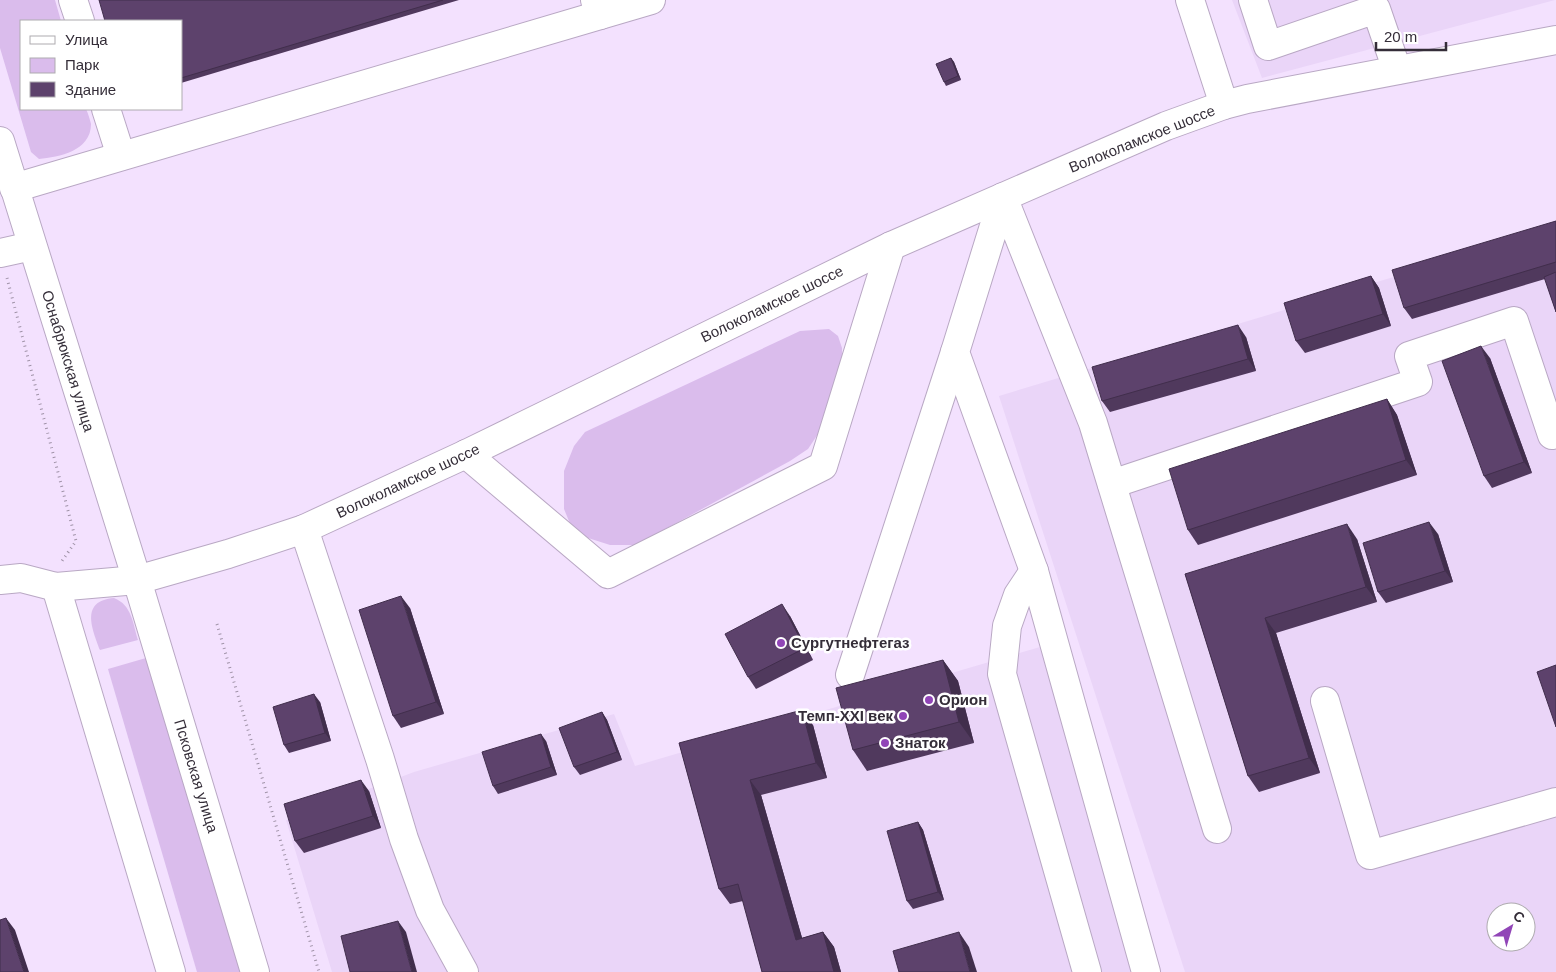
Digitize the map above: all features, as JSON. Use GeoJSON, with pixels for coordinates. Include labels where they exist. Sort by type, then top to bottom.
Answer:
{"type":"FeatureCollection","features":[{"type":"Feature","properties":{"kind":"main road"},"geometry":{"type":"LineString","coordinates":[[74,0],[80,20]]}},
{"type":"Feature","properties":{"kind":"main road"},"geometry":{"type":"LineString","coordinates":[[14,188],[598,8],[651,0]]}},
{"type":"Feature","properties":{"kind":"main road"},"geometry":{"type":"LineString","coordinates":[[1190,0],[1224,105]]}},
{"type":"Feature","properties":{"kind":"main road"},"geometry":{"type":"LineString","coordinates":[[1253,0],[1268,46],[1374,5],[1397,70]]}},
{"type":"Feature","properties":{"kind":"main road","name":"Волоколамское шоссе"},"geometry":{"type":"LineString","coordinates":[[0,580],[57,576],[136,580],[228,554],[304,529],[466,454],[891,246],[1166,126],[1224,105],[1292,90],[1556,40]]}},
{"type":"Feature","properties":{"kind":"main road"},"geometry":{"type":"LineString","coordinates":[[106,110],[121,156]]}},
{"type":"Feature","properties":{"kind":"main road","name":"Оснабрюкская улица"},"geometry":{"type":"LineString","coordinates":[[0,141],[136,580]]}},
{"type":"Feature","properties":{"kind":"main road"},"geometry":{"type":"LineString","coordinates":[[850,675],[955,352],[1003,197]]}},
{"type":"Feature","properties":{"kind":"main road"},"geometry":{"type":"LineString","coordinates":[[1003,197],[1093,422],[1217,829]]}},
{"type":"Feature","properties":{"kind":"main road"},"geometry":{"type":"LineString","coordinates":[[0,253],[32,246]]}},
{"type":"Feature","properties":{"kind":"main road"},"geometry":{"type":"LineString","coordinates":[[466,454],[608,574],[823,466],[891,246]]}},
{"type":"Feature","properties":{"kind":"main road"},"geometry":{"type":"LineString","coordinates":[[1112,484],[1418,382],[1409,356],[1514,321],[1552,435]]}},
{"type":"Feature","properties":{"kind":"main road"},"geometry":{"type":"LineString","coordinates":[[955,352],[1034,571],[1146,972]]}},
{"type":"Feature","properties":{"kind":"main road"},"geometry":{"type":"LineString","coordinates":[[304,529],[380,759],[407,848],[430,910],[464,972]]}},
{"type":"Feature","properties":{"kind":"main road"},"geometry":{"type":"LineString","coordinates":[[1034,571],[1018,595],[1008,626],[1002,674],[1087,972]]}},
{"type":"Feature","properties":{"kind":"main road"},"geometry":{"type":"LineString","coordinates":[[57,576],[171,972]]}},
{"type":"Feature","properties":{"kind":"main road","name":"Псковская улица"},"geometry":{"type":"LineString","coordinates":[[136,580],[256,972]]}},
{"type":"Feature","properties":{"kind":"main road"},"geometry":{"type":"LineString","coordinates":[[1325,701],[1370,855],[1556,802]]}},
{"type":"Feature","properties":{"kind":"path"},"geometry":{"type":"LineString","coordinates":[[0,253],[76,541],[57,576]]}},
{"type":"Feature","properties":{"kind":"path"},"geometry":{"type":"LineString","coordinates":[[217,624],[318,972]]}},
{"type":"Feature","properties":{"kind":"shaded area"},"geometry":{"type":"Polygon","coordinates":[[[1232,0],[1555,0],[1262,78],[1232,0]]]}},
{"type":"Feature","properties":{"kind":"shaded area"},"geometry":{"type":"Polygon","coordinates":[[[1556,228],[1556,972],[1185,972],[999,396],[1556,228]]]}},
{"type":"Feature","properties":{"kind":"shaded area"},"geometry":{"type":"Polygon","coordinates":[[[1040,647],[1134,972],[332,972],[286,820],[414,772],[614,714],[635,766],[1040,647]]]}},
{"type":"Feature","properties":{"kind":"green space"},"geometry":{"type":"Polygon","coordinates":[[[0,0],[55,0],[61,20],[20,20],[20,110],[86,110],[91,124],[90,133],[86,141],[72,151],[56,156],[39,159],[31,152],[0,48],[0,0]]]}},
{"type":"Feature","properties":{"kind":"green space"},"geometry":{"type":"Polygon","coordinates":[[[829,329],[838,336],[842,348],[842,382],[828,419],[808,449],[790,461],[636,545],[610,545],[585,537],[571,526],[564,509],[564,471],[574,446],[585,432],[800,331],[829,329]]]}},
{"type":"Feature","properties":{"kind":"green space"},"geometry":{"type":"Polygon","coordinates":[[[114,598],[125,605],[128,610],[138,640],[100,650],[91,617],[96,604],[103,600],[114,598]]]}},
{"type":"Feature","properties":{"kind":"green space"},"geometry":{"type":"Polygon","coordinates":[[[146,658],[240,972],[197,972],[108,669],[146,658]]]}},
{"type":"Feature","properties":{"kind":"building"},"geometry":{"type":"Polygon","coordinates":[[[99,0],[443,0],[182,78],[182,20],[105,20],[99,0]]]}},
{"type":"Feature","properties":{"kind":"building"},"geometry":{"type":"Polygon","coordinates":[[[951,58],[958,76],[944,82],[936,64],[951,58]]]}},
{"type":"Feature","properties":{"kind":"building"},"geometry":{"type":"Polygon","coordinates":[[[1556,221],[1556,262],[1404,308],[1392,270],[1556,221]]]}},
{"type":"Feature","properties":{"kind":"building"},"geometry":{"type":"Polygon","coordinates":[[[1556,272],[1556,312],[1544,277],[1556,272]]]}},
{"type":"Feature","properties":{"kind":"building"},"geometry":{"type":"Polygon","coordinates":[[[1371,276],[1383,314],[1296,341],[1284,303],[1371,276]]]}},
{"type":"Feature","properties":{"kind":"building"},"geometry":{"type":"Polygon","coordinates":[[[1238,325],[1248,359],[1102,401],[1092,367],[1238,325]]]}},
{"type":"Feature","properties":{"kind":"building"},"geometry":{"type":"Polygon","coordinates":[[[1481,346],[1524,462],[1484,476],[1442,361],[1481,346]]]}},
{"type":"Feature","properties":{"kind":"building"},"geometry":{"type":"Polygon","coordinates":[[[1387,399],[1406,460],[1188,530],[1169,469],[1387,399]]]}},
{"type":"Feature","properties":{"kind":"building"},"geometry":{"type":"Polygon","coordinates":[[[1429,522],[1445,571],[1378,592],[1363,543],[1429,522]]]}},
{"type":"Feature","properties":{"kind":"building"},"geometry":{"type":"Polygon","coordinates":[[[1347,524],[1366,587],[1265,618],[1309,758],[1248,776],[1185,574],[1347,524]]]}},
{"type":"Feature","properties":{"kind":"building"},"geometry":{"type":"Polygon","coordinates":[[[401,596],[436,702],[393,716],[359,610],[401,596]]]}},
{"type":"Feature","properties":{"kind":"building"},"geometry":{"type":"Polygon","coordinates":[[[782,604],[805,648],[748,677],[725,634],[782,604]]]}},
{"type":"Feature","properties":{"kind":"building"},"geometry":{"type":"Polygon","coordinates":[[[943,660],[959,722],[853,750],[836,688],[943,660]]]}},
{"type":"Feature","properties":{"kind":"building"},"geometry":{"type":"Polygon","coordinates":[[[1556,665],[1556,727],[1537,672],[1556,665]]]}},
{"type":"Feature","properties":{"kind":"building"},"geometry":{"type":"Polygon","coordinates":[[[314,694],[325,733],[284,745],[273,707],[314,694]]]}},
{"type":"Feature","properties":{"kind":"building"},"geometry":{"type":"Polygon","coordinates":[[[802,710],[816,763],[750,780],[796,940],[823,932],[834,972],[762,972],[738,884],[719,889],[679,743],[802,710]]]}},
{"type":"Feature","properties":{"kind":"building"},"geometry":{"type":"Polygon","coordinates":[[[602,712],[617,752],[574,767],[559,728],[602,712]]]}},
{"type":"Feature","properties":{"kind":"building"},"geometry":{"type":"Polygon","coordinates":[[[541,734],[551,767],[493,786],[482,752],[541,734]]]}},
{"type":"Feature","properties":{"kind":"building"},"geometry":{"type":"Polygon","coordinates":[[[361,780],[373,816],[295,841],[284,804],[361,780]]]}},
{"type":"Feature","properties":{"kind":"building"},"geometry":{"type":"Polygon","coordinates":[[[918,822],[938,892],[907,901],[887,831],[918,822]]]}},
{"type":"Feature","properties":{"kind":"building"},"geometry":{"type":"Polygon","coordinates":[[[6,918],[24,972],[0,972],[0,920],[6,918]]]}},
{"type":"Feature","properties":{"kind":"building"},"geometry":{"type":"Polygon","coordinates":[[[398,921],[412,972],[350,972],[341,936],[398,921]]]}},
{"type":"Feature","properties":{"kind":"building"},"geometry":{"type":"Polygon","coordinates":[[[959,932],[970,972],[899,972],[893,951],[959,932]]]}},
{"type":"Feature","properties":{"kind":"place","name":"Сургутнефтегаз"},"geometry":{"type":"Point","coordinates":[781,643]}},
{"type":"Feature","properties":{"kind":"place","name":"Орион"},"geometry":{"type":"Point","coordinates":[929,700]}},
{"type":"Feature","properties":{"kind":"place","name":"Темп-XXI век"},"geometry":{"type":"Point","coordinates":[903,716]}},
{"type":"Feature","properties":{"kind":"place","name":"Знаток"},"geometry":{"type":"Point","coordinates":[885,743]}}]}
